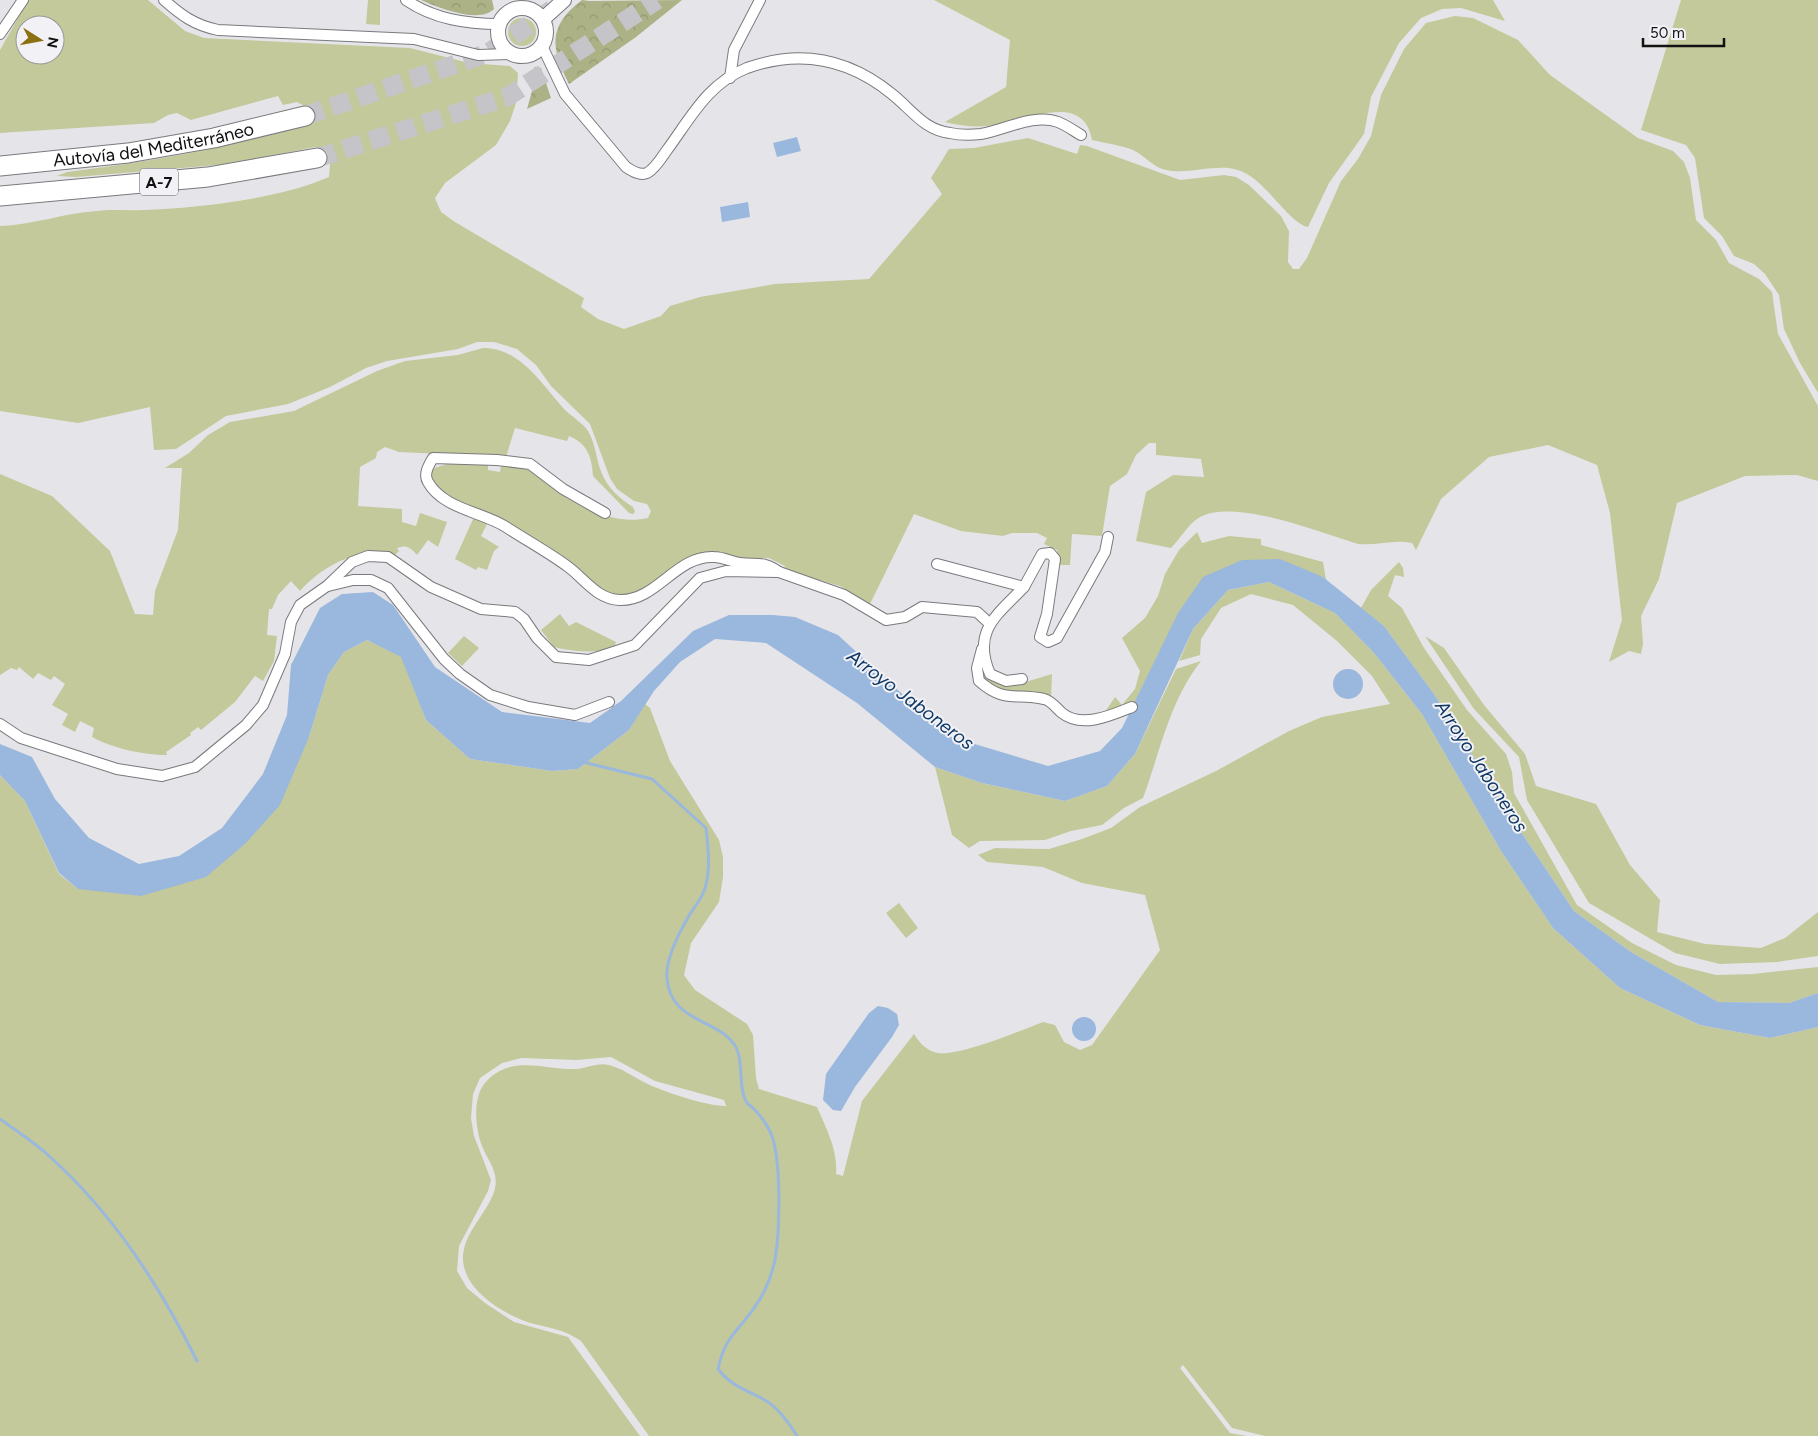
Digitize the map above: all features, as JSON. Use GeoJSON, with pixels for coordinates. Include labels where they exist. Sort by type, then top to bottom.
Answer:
{"type":"FeatureCollection","features":[{"type":"Feature","properties":{"kind":"highway","name":"Autovía del Mediterráneo"},"geometry":{"type":"LineString","coordinates":[[0,166],[128,154],[214,138],[305,116]]}},
{"type":"Feature","properties":{"kind":"highway","name":"Autovía del Mediterráneo"},"geometry":{"type":"LineString","coordinates":[[0,196],[208,177],[318,158]]}},
{"type":"Feature","properties":{"kind":"street"},"geometry":{"type":"LineString","coordinates":[[0,34],[22,0]]}},
{"type":"Feature","properties":{"kind":"street"},"geometry":{"type":"LineString","coordinates":[[164,0],[188,20],[201,27],[218,30],[414,39],[478,55],[512,54],[527,56],[536,52],[542,46],[546,32],[543,19],[530,9],[511,4],[500,24],[498,35],[503,46],[512,54]]}},
{"type":"Feature","properties":{"kind":"street"},"geometry":{"type":"LineString","coordinates":[[406,0],[418,8],[449,20],[500,24]]}},
{"type":"Feature","properties":{"kind":"street"},"geometry":{"type":"LineString","coordinates":[[543,19],[564,0]]}},
{"type":"Feature","properties":{"kind":"street"},"geometry":{"type":"LineString","coordinates":[[730,78],[734,50],[760,0]]}},
{"type":"Feature","properties":{"kind":"street"},"geometry":{"type":"LineString","coordinates":[[542,46],[565,94],[626,168],[638,174],[647,173],[659,161],[703,98],[730,78],[746,68],[775,60],[802,57],[830,61],[866,76],[893,95],[924,124],[949,133],[979,134],[1033,121],[1057,121],[1081,135]]}},
{"type":"Feature","properties":{"kind":"street"},"geometry":{"type":"LineString","coordinates":[[605,513],[563,489],[530,464],[497,460],[433,458],[426,469],[427,481],[439,494],[459,506],[492,518],[505,526],[569,567],[604,597],[631,599],[655,588],[676,570],[693,561],[714,557],[741,563],[770,564],[779,572]]}},
{"type":"Feature","properties":{"kind":"street"},"geometry":{"type":"LineString","coordinates":[[1108,537],[1105,552],[1056,638],[1048,642],[1040,637],[1052,586],[1055,559],[1050,553],[1042,554],[1024,587],[989,623],[977,668],[979,681],[990,691],[1006,697],[1044,700],[1054,704],[1063,714],[1078,719],[1103,719],[1132,707]]}},
{"type":"Feature","properties":{"kind":"street"},"geometry":{"type":"LineString","coordinates":[[0,724],[21,738],[117,769],[162,776],[195,766],[246,726],[263,705],[285,654],[291,622],[300,605],[327,586],[352,562],[368,556],[388,557],[432,587],[481,608],[515,612],[524,619],[537,638],[556,657],[589,660],[635,645],[700,578],[726,571],[779,572],[844,595],[886,620],[905,618],[922,607],[977,612],[989,623]]}},
{"type":"Feature","properties":{"kind":"street"},"geometry":{"type":"LineString","coordinates":[[937,564],[1024,587]]}},
{"type":"Feature","properties":{"kind":"street"},"geometry":{"type":"LineString","coordinates":[[327,586],[353,580],[371,580],[388,588],[444,659],[460,674],[490,695],[528,707],[575,715],[609,702]]}},
{"type":"Feature","properties":{"kind":"street"},"geometry":{"type":"LineString","coordinates":[[982,648],[990,674],[1006,681],[1022,679]]}},
{"type":"Feature","properties":{"kind":"green space"},"geometry":{"type":"Polygon","coordinates":[[[28,0],[148,0],[185,31],[204,38],[410,48],[469,63],[510,66],[518,73],[516,103],[510,121],[496,145],[445,183],[435,198],[441,212],[584,298],[581,307],[598,319],[624,329],[661,316],[670,306],[700,297],[775,284],[869,279],[942,194],[931,178],[949,149],[974,148],[1028,138],[1077,154],[1080,145],[1087,146],[1180,180],[1224,175],[1236,177],[1249,185],[1281,216],[1289,231],[1288,262],[1293,269],[1299,269],[1307,258],[1341,181],[1358,159],[1371,136],[1381,95],[1404,49],[1426,23],[1455,16],[1473,18],[1518,40],[1550,75],[1638,138],[1673,151],[1684,162],[1690,178],[1696,220],[1716,240],[1729,263],[1759,279],[1772,292],[1778,334],[1818,406],[1818,481],[1797,475],[1745,476],[1677,503],[1659,579],[1641,616],[1643,644],[1641,654],[1629,651],[1609,662],[1622,620],[1610,513],[1597,465],[1548,445],[1489,457],[1441,499],[1416,550],[1412,543],[1359,544],[1279,519],[1235,512],[1216,512],[1200,517],[1188,527],[1171,548],[1136,541],[1146,492],[1173,475],[1204,477],[1201,459],[1156,455],[1156,443],[1149,443],[1136,455],[1127,474],[1110,486],[1102,536],[1072,534],[1070,565],[1058,565],[1057,550],[1044,544],[1047,538],[1037,533],[1012,533],[1003,536],[961,531],[914,514],[870,604],[840,586],[784,570],[785,566],[769,558],[743,560],[707,554],[628,597],[611,595],[594,587],[570,563],[460,505],[435,486],[431,478],[431,470],[452,463],[488,464],[488,470],[500,472],[501,465],[518,467],[532,472],[568,499],[590,510],[613,518],[637,520],[648,518],[651,511],[647,504],[634,501],[617,489],[610,478],[590,424],[551,386],[536,365],[517,349],[494,342],[477,342],[458,349],[387,361],[366,368],[330,387],[288,404],[226,416],[176,449],[154,450],[150,407],[78,423],[0,411],[0,226],[24,224],[85,212],[188,207],[263,197],[309,185],[329,177],[331,155],[325,149],[315,147],[229,164],[76,177],[57,176],[67,172],[127,164],[242,142],[300,127],[309,121],[310,109],[297,102],[283,105],[278,96],[191,120],[177,113],[168,115],[154,123],[0,133],[0,50],[15,23],[15,65],[65,65],[65,15],[20,15],[28,0]]]}},
{"type":"Feature","properties":{"kind":"green space"},"geometry":{"type":"Polygon","coordinates":[[[368,0],[380,0],[380,25],[366,24],[368,0]]]}},
{"type":"Feature","properties":{"kind":"green space"},"geometry":{"type":"Polygon","coordinates":[[[421,0],[492,0],[494,9],[479,15],[469,15],[438,7],[421,0]]]}},
{"type":"Feature","properties":{"kind":"green space"},"geometry":{"type":"Polygon","coordinates":[[[582,0],[682,0],[636,37],[569,84],[559,59],[556,38],[563,19],[582,0]]]}},
{"type":"Feature","properties":{"kind":"green space"},"geometry":{"type":"Polygon","coordinates":[[[934,0],[1493,0],[1505,21],[1461,8],[1442,9],[1421,18],[1399,43],[1371,97],[1364,134],[1329,183],[1308,227],[1292,217],[1257,182],[1238,170],[1230,168],[1184,171],[1162,169],[1133,150],[1092,140],[1087,126],[1079,117],[1068,113],[1042,114],[988,126],[966,126],[945,122],[1006,87],[1010,40],[934,0]]]}},
{"type":"Feature","properties":{"kind":"green space"},"geometry":{"type":"Polygon","coordinates":[[[1681,0],[1818,0],[1818,393],[1800,363],[1784,329],[1779,295],[1765,274],[1754,264],[1734,256],[1722,236],[1704,218],[1695,158],[1686,145],[1641,130],[1681,0]]]}},
{"type":"Feature","properties":{"kind":"green space"},"geometry":{"type":"Polygon","coordinates":[[[522,18],[532,22],[536,32],[532,42],[522,46],[512,42],[508,32],[512,22],[522,18]]]}},
{"type":"Feature","properties":{"kind":"green space"},"geometry":{"type":"Polygon","coordinates":[[[534,67],[541,68],[551,98],[527,109],[532,91],[534,67]]]}},
{"type":"Feature","properties":{"kind":"green space"},"geometry":{"type":"Polygon","coordinates":[[[483,348],[509,354],[520,361],[539,379],[565,410],[586,428],[593,441],[600,469],[605,479],[615,493],[633,507],[635,512],[633,514],[629,513],[593,476],[590,457],[584,447],[569,436],[567,441],[515,428],[506,457],[399,452],[385,447],[377,452],[376,458],[360,467],[358,506],[402,509],[402,522],[416,526],[420,513],[447,522],[438,547],[428,540],[417,555],[411,549],[404,546],[397,548],[399,551],[395,555],[369,553],[343,560],[320,573],[300,591],[291,581],[278,595],[272,609],[269,609],[267,635],[277,636],[274,661],[263,681],[255,676],[235,702],[201,730],[198,727],[190,733],[191,735],[166,752],[167,755],[118,748],[92,737],[94,728],[80,721],[75,732],[62,725],[68,714],[52,705],[65,684],[54,676],[51,680],[38,673],[33,679],[19,667],[17,670],[11,668],[0,675],[0,474],[52,496],[110,551],[135,614],[153,615],[155,591],[178,530],[182,468],[165,468],[189,453],[208,435],[230,422],[294,411],[377,371],[405,361],[458,355],[483,348]]]}},
{"type":"Feature","properties":{"kind":"green space"},"geometry":{"type":"Polygon","coordinates":[[[474,517],[489,520],[481,536],[499,547],[494,551],[487,570],[478,567],[476,570],[455,559],[474,517]]]}},
{"type":"Feature","properties":{"kind":"green space"},"geometry":{"type":"Polygon","coordinates":[[[1197,532],[1202,543],[1229,536],[1261,539],[1261,545],[1323,562],[1326,580],[1323,577],[1242,560],[1145,683],[1134,704],[1105,712],[1115,697],[1122,705],[1135,689],[1140,671],[1122,638],[1145,618],[1158,596],[1165,574],[1179,550],[1197,532]]]}},
{"type":"Feature","properties":{"kind":"green space"},"geometry":{"type":"Polygon","coordinates":[[[1399,562],[1403,568],[1404,577],[1395,575],[1388,596],[1402,608],[1424,648],[1467,710],[1506,754],[1512,772],[1514,793],[1577,905],[1632,943],[1676,965],[1716,975],[1753,974],[1818,967],[1818,993],[1789,1003],[1718,1002],[1631,952],[1574,911],[1517,826],[1434,694],[1384,626],[1361,608],[1371,590],[1399,562]]]}},
{"type":"Feature","properties":{"kind":"green space"},"geometry":{"type":"Polygon","coordinates":[[[1269,582],[1335,613],[1374,653],[1422,714],[1501,851],[1553,928],[1620,988],[1700,1025],[1770,1038],[1818,1027],[1818,1436],[1265,1436],[1232,1428],[1183,1365],[1180,1368],[1230,1433],[1247,1436],[649,1436],[581,1341],[559,1330],[522,1320],[500,1309],[472,1284],[466,1273],[463,1261],[466,1241],[494,1192],[495,1174],[482,1146],[476,1116],[479,1094],[483,1086],[501,1070],[521,1065],[576,1069],[605,1064],[673,1094],[701,1102],[726,1106],[724,1100],[655,1081],[611,1057],[577,1060],[521,1058],[502,1063],[480,1078],[473,1094],[471,1118],[474,1136],[491,1180],[488,1191],[459,1246],[457,1271],[467,1288],[485,1303],[514,1322],[568,1337],[640,1436],[0,1436],[0,775],[25,801],[59,874],[78,889],[206,877],[309,737],[328,675],[344,652],[367,640],[402,657],[426,720],[470,759],[552,771],[578,769],[629,730],[645,704],[650,708],[670,761],[719,840],[723,857],[723,877],[719,902],[691,943],[684,975],[695,990],[747,1024],[753,1035],[756,1078],[759,1089],[817,1107],[833,1148],[836,1174],[843,1176],[862,1101],[914,1034],[920,1042],[934,1052],[956,1052],[987,1043],[1043,1022],[1055,1025],[1064,1042],[1080,1050],[1092,1045],[1160,950],[1145,895],[1082,883],[1043,867],[987,862],[978,855],[995,848],[1049,849],[1082,839],[1111,828],[1140,807],[1216,771],[1289,731],[1322,717],[1390,704],[1372,676],[1337,641],[1293,605],[1251,594],[1221,608],[1201,639],[1200,655],[1179,661],[1193,629],[1228,590],[1269,582]]]}},
{"type":"Feature","properties":{"kind":"green space"},"geometry":{"type":"Polygon","coordinates":[[[560,614],[569,626],[576,622],[616,642],[614,649],[584,651],[554,647],[541,630],[560,614]]]}},
{"type":"Feature","properties":{"kind":"green space"},"geometry":{"type":"Polygon","coordinates":[[[464,636],[479,648],[462,666],[448,653],[464,636]]]}},
{"type":"Feature","properties":{"kind":"green space"},"geometry":{"type":"Polygon","coordinates":[[[1425,636],[1444,648],[1484,705],[1525,754],[1536,786],[1596,804],[1630,865],[1660,900],[1657,932],[1705,944],[1761,948],[1785,938],[1818,912],[1818,956],[1777,962],[1720,964],[1675,953],[1589,903],[1527,800],[1519,757],[1474,709],[1425,636]]]}},
{"type":"Feature","properties":{"kind":"green space"},"geometry":{"type":"Polygon","coordinates":[[[981,660],[983,667],[1019,684],[1052,674],[1051,698],[1006,694],[982,681],[981,660]]]}},
{"type":"Feature","properties":{"kind":"green space"},"geometry":{"type":"Polygon","coordinates":[[[1201,661],[1181,692],[1143,798],[1124,808],[1102,825],[1071,831],[1045,840],[980,841],[969,848],[952,835],[935,767],[982,783],[1065,801],[1107,786],[1135,754],[1176,669],[1201,661]]]}},
{"type":"Feature","properties":{"kind":"green space"},"geometry":{"type":"Polygon","coordinates":[[[899,903],[918,928],[906,938],[886,913],[899,903]]]}},
{"type":"Feature","properties":{"kind":"water"},"geometry":{"type":"Polygon","coordinates":[[[797,137],[801,151],[777,157],[773,143],[797,137]]]}},
{"type":"Feature","properties":{"kind":"water"},"geometry":{"type":"Polygon","coordinates":[[[748,202],[750,217],[722,222],[720,207],[748,202]]]}},
{"type":"Feature","properties":{"kind":"water"},"geometry":{"type":"Polygon","coordinates":[[[1280,559],[1323,577],[1384,626],[1434,694],[1517,826],[1574,911],[1631,952],[1718,1002],[1789,1003],[1818,993],[1818,1027],[1770,1038],[1700,1025],[1620,988],[1553,928],[1501,851],[1422,714],[1374,653],[1335,613],[1269,582],[1228,590],[1193,629],[1135,754],[1107,786],[1065,801],[982,783],[935,767],[857,703],[766,643],[715,639],[680,662],[654,691],[629,730],[578,769],[552,771],[470,759],[426,720],[401,657],[367,640],[344,652],[328,675],[309,737],[280,805],[246,843],[206,877],[141,896],[78,889],[59,873],[25,801],[0,775],[0,744],[32,757],[55,799],[89,838],[139,864],[179,856],[222,828],[263,774],[287,715],[291,665],[320,608],[342,594],[373,592],[393,605],[435,667],[502,712],[590,723],[621,701],[693,631],[729,615],[795,617],[838,635],[948,736],[1048,766],[1100,751],[1122,728],[1178,613],[1203,577],[1242,560],[1280,559]]]}},
{"type":"Feature","properties":{"kind":"water"},"geometry":{"type":"Polygon","coordinates":[[[1348,669],[1354,670],[1362,678],[1362,690],[1354,698],[1348,699],[1342,698],[1334,690],[1333,684],[1334,678],[1342,670],[1348,669]]]}},
{"type":"Feature","properties":{"kind":"water"},"geometry":{"type":"Polygon","coordinates":[[[878,1006],[888,1008],[897,1014],[899,1025],[855,1087],[841,1111],[833,1110],[823,1100],[826,1074],[869,1013],[878,1006]]]}},
{"type":"Feature","properties":{"kind":"water"},"geometry":{"type":"Polygon","coordinates":[[[1084,1017],[1092,1021],[1096,1029],[1092,1037],[1084,1041],[1076,1037],[1072,1029],[1076,1021],[1084,1017]]]}},
{"type":"Feature","properties":{"kind":"waterway"},"geometry":{"type":"LineString","coordinates":[[583,762],[652,779],[706,828],[708,866],[705,888],[703,895],[686,921],[674,945],[668,962],[667,978],[670,992],[676,1003],[685,1012],[717,1029],[734,1044],[739,1058],[744,1097],[747,1103],[763,1120],[773,1139],[776,1151],[779,1199],[777,1248],[770,1276],[758,1302],[729,1340],[718,1369],[733,1383],[773,1406],[797,1436]]}},
{"type":"Feature","properties":{"kind":"waterway"},"geometry":{"type":"LineString","coordinates":[[0,1119],[49,1156],[94,1201],[133,1251],[151,1278],[197,1361]]}},
{"type":"Feature","properties":{"kind":"tunnel"},"geometry":{"type":"LineString","coordinates":[[317,158],[507,97],[657,0]]}},
{"type":"Feature","properties":{"kind":"tunnel"},"geometry":{"type":"LineString","coordinates":[[305,116],[488,53],[557,6]]}},
{"type":"Feature","properties":{"kind":"water label","name":"Arroyo Jaboneros"},"geometry":{"type":"Point","coordinates":[911,699]}},
{"type":"Feature","properties":{"kind":"water label","name":"Arroyo Jaboneros"},"geometry":{"type":"Point","coordinates":[1482,766]}}]}
